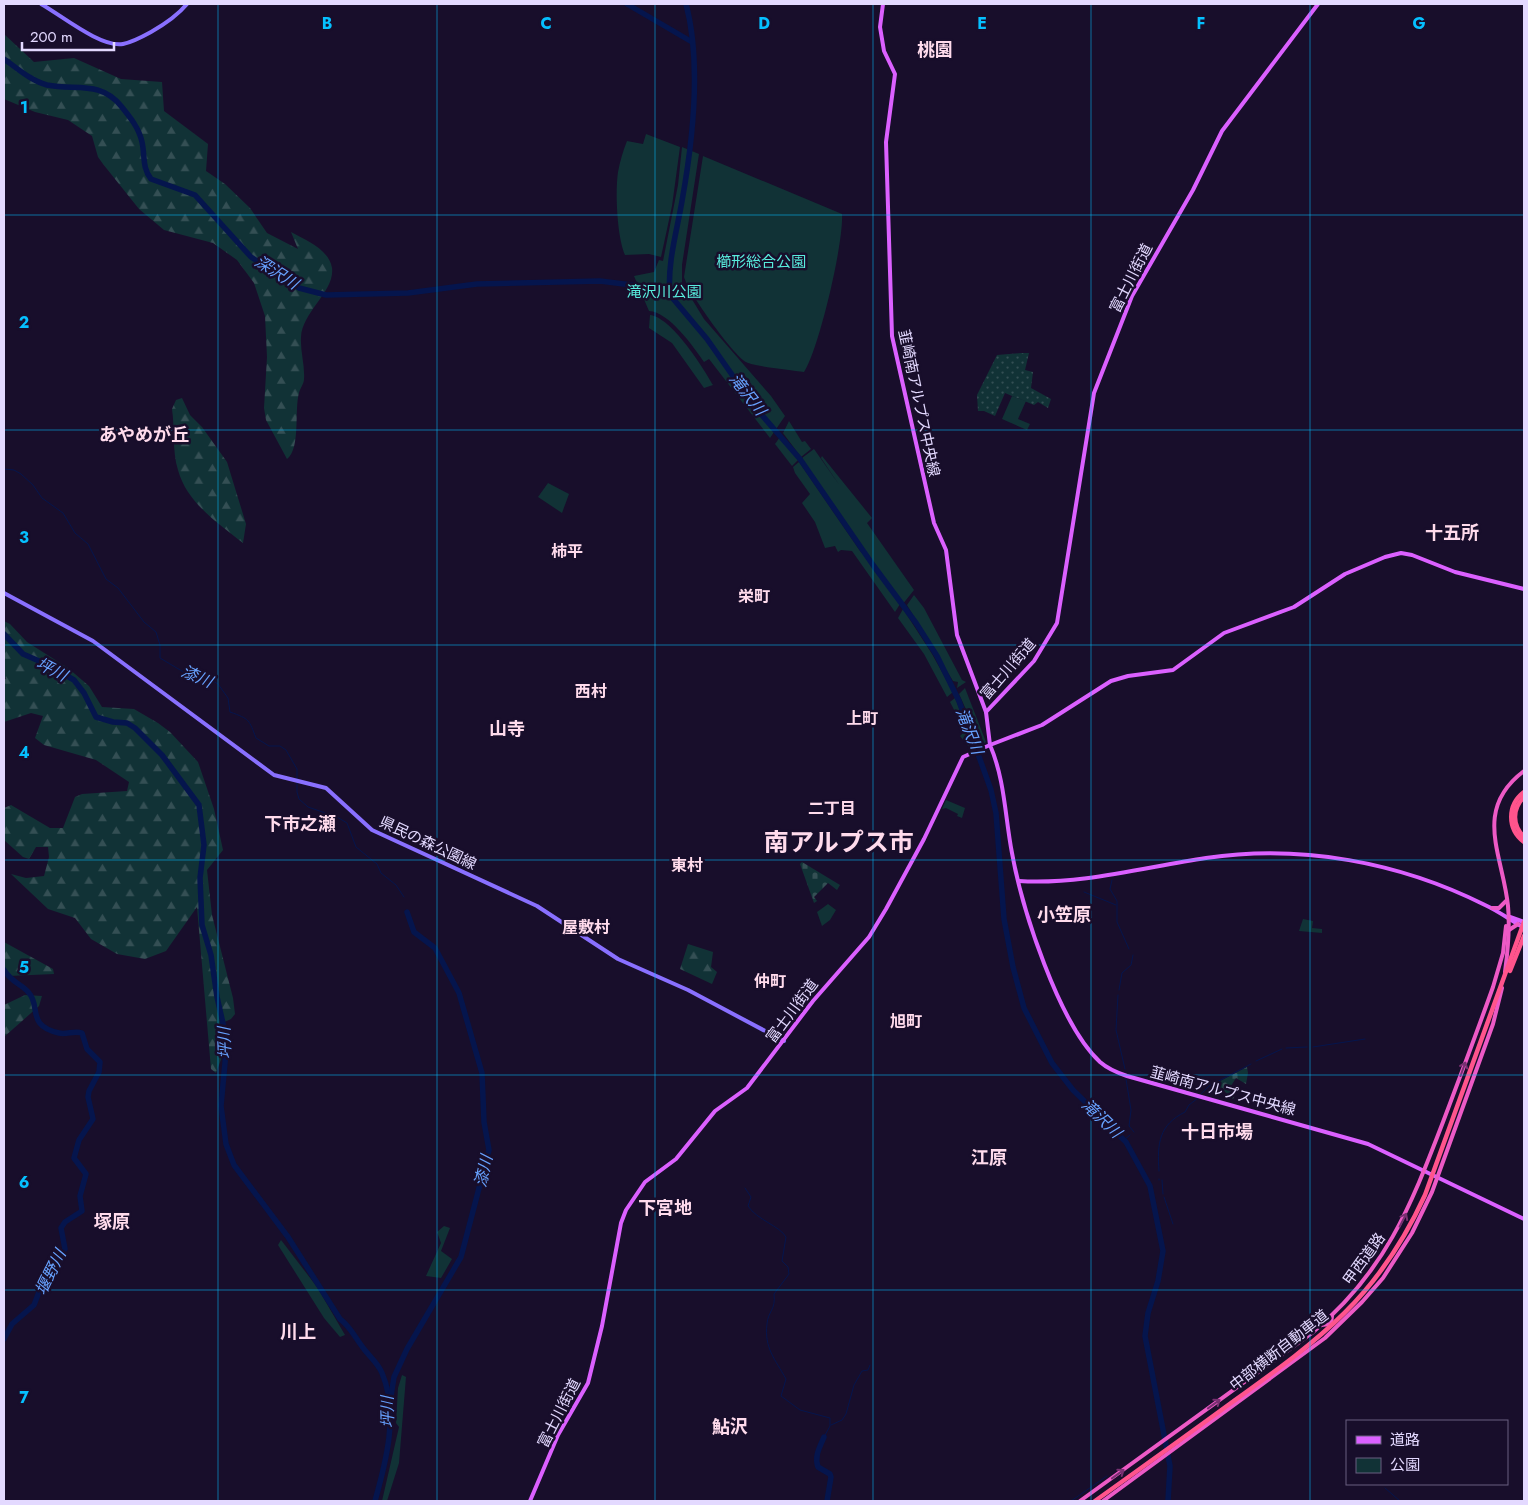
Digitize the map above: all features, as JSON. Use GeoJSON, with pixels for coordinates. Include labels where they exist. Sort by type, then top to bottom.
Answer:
{"type":"FeatureCollection","features":[{"type":"Feature","properties":{"kind":"highway","name":"甲西道路"},"geometry":{"type":"LineString","coordinates":[[1103,1501],[1297,1360],[1350,1314],[1373,1290],[1399,1254],[1418,1222],[1438,1176],[1493,1024],[1504,979],[1509,930],[1507,899],[1494,841],[1495,815],[1505,790],[1524,771]]}},
{"type":"Feature","properties":{"kind":"highway"},"geometry":{"type":"LineString","coordinates":[[1524,792],[1514,805],[1511,816],[1513,828],[1524,842]]}},
{"type":"Feature","properties":{"kind":"highway"},"geometry":{"type":"LineString","coordinates":[[1524,797],[1517,806],[1515,816],[1516,826],[1524,837]]}},
{"type":"Feature","properties":{"kind":"highway"},"geometry":{"type":"LineString","coordinates":[[1492,908],[1502,906],[1507,899]]}},
{"type":"Feature","properties":{"kind":"highway","name":"甲西道路"},"geometry":{"type":"LineString","coordinates":[[1080,1501],[1321,1325],[1331,1324],[1332,1315],[1360,1285],[1387,1248],[1407,1212],[1425,1170],[1493,987],[1503,953],[1508,917]]}},
{"type":"Feature","properties":{"kind":"highway","name":"中部横断自動車道"},"geometry":{"type":"LineString","coordinates":[[1495,1008],[1524,921]]}},
{"type":"Feature","properties":{"kind":"highway"},"geometry":{"type":"LineString","coordinates":[[1509,930],[1518,924]]}},
{"type":"Feature","properties":{"kind":"highway","name":"中部横断自動車道"},"geometry":{"type":"LineString","coordinates":[[1096,1501],[1303,1351],[1338,1322],[1367,1290],[1404,1238],[1425,1195],[1524,929]]}},
{"type":"Feature","properties":{"kind":"highway"},"geometry":{"type":"LineString","coordinates":[[1505,980],[1524,936]]}},
{"type":"Feature","properties":{"kind":"main road"},"geometry":{"type":"LineString","coordinates":[[42,4],[87,33],[115,44],[138,40],[172,19],[187,4]]}},
{"type":"Feature","properties":{"kind":"main road","name":"韮崎南アルプス中央線"},"geometry":{"type":"LineString","coordinates":[[883,4],[880,27],[884,51],[895,74],[886,142],[893,344],[934,523],[946,550],[957,635],[986,712]]}},
{"type":"Feature","properties":{"kind":"main road","name":"富士川街道"},"geometry":{"type":"LineString","coordinates":[[530,1501],[558,1435],[588,1383],[602,1326],[620,1223],[626,1210],[645,1182],[676,1159],[715,1111],[747,1088],[825,986],[872,932],[924,840],[963,757],[988,746],[986,712],[1034,661],[1057,624],[1094,393],[1132,296],[1193,190],[1222,131],[1318,4]]}},
{"type":"Feature","properties":{"kind":"main road"},"geometry":{"type":"LineString","coordinates":[[988,746],[1042,725],[1111,681],[1128,676],[1173,670],[1224,633],[1289,609],[1345,574],[1385,556],[1401,553],[1412,555],[1455,572],[1524,589]]}},
{"type":"Feature","properties":{"kind":"main road","name":"県民の森公園線"},"geometry":{"type":"LineString","coordinates":[[4,593],[93,641],[274,774],[326,788],[372,830],[537,906],[618,959],[688,990],[784,1041]]}},
{"type":"Feature","properties":{"kind":"main road","name":"韮崎南アルプス中央線"},"geometry":{"type":"LineString","coordinates":[[988,746],[1001,775],[1011,852],[1046,969],[1083,1042],[1105,1066],[1127,1076],[1368,1144],[1524,1219]]}},
{"type":"Feature","properties":{"kind":"main road"},"geometry":{"type":"LineString","coordinates":[[1019,881],[1067,881],[1227,855],[1297,854],[1346,859],[1401,872],[1442,886],[1492,908],[1524,929]]}},
{"type":"Feature","properties":{"kind":"main road"},"geometry":{"type":"LineString","coordinates":[[1508,917],[1524,921]]}},
{"type":"Feature","properties":{"kind":"green space"},"geometry":{"type":"Polygon","coordinates":[[[4,34],[34,62],[74,58],[121,79],[162,82],[164,111],[208,144],[206,171],[225,184],[250,208],[267,233],[298,249],[291,232],[316,246],[330,261],[332,277],[329,285],[307,319],[301,337],[304,381],[298,400],[296,438],[291,454],[287,459],[266,420],[264,408],[267,357],[265,316],[254,283],[237,260],[213,243],[164,230],[139,209],[98,157],[92,136],[68,120],[35,112],[4,99],[4,34]]]}},
{"type":"Feature","properties":{"kind":"green space"},"geometry":{"type":"Polygon","coordinates":[[[646,134],[680,147],[672,206],[661,257],[649,254],[625,255],[618,226],[617,181],[622,156],[627,141],[643,144],[646,134]]]}},
{"type":"Feature","properties":{"kind":"green space","name":"滝沢川公園"},"geometry":{"type":"Polygon","coordinates":[[[682,147],[699,154],[682,265],[682,283],[704,319],[771,396],[785,416],[770,438],[709,359],[704,362],[672,323],[657,313],[649,311],[634,276],[654,272],[659,260],[663,261],[678,185],[682,147]]]}},
{"type":"Feature","properties":{"kind":"green space","name":"櫛形総合公園"},"geometry":{"type":"Polygon","coordinates":[[[703,156],[842,214],[839,247],[829,295],[817,342],[804,372],[765,367],[746,362],[731,348],[687,285],[684,277],[703,156]]]}},
{"type":"Feature","properties":{"kind":"green space"},"geometry":{"type":"Polygon","coordinates":[[[650,315],[667,324],[677,333],[713,385],[704,388],[672,343],[649,328],[650,315]]]}},
{"type":"Feature","properties":{"kind":"green space"},"geometry":{"type":"Polygon","coordinates":[[[1029,353],[1025,370],[1033,372],[1031,388],[1051,399],[1048,408],[1038,402],[1034,405],[1005,393],[995,416],[984,411],[978,411],[977,395],[997,355],[1029,353]]]}},
{"type":"Feature","properties":{"kind":"green space"},"geometry":{"type":"Polygon","coordinates":[[[1012,396],[1026,401],[1018,419],[1030,424],[1027,430],[1002,419],[1012,396]]]}},
{"type":"Feature","properties":{"kind":"green space"},"geometry":{"type":"Polygon","coordinates":[[[182,398],[190,415],[202,427],[227,462],[246,524],[243,543],[214,520],[196,502],[182,482],[175,455],[172,409],[176,400],[182,398]]]}},
{"type":"Feature","properties":{"kind":"green space"},"geometry":{"type":"Polygon","coordinates":[[[789,421],[802,442],[805,441],[811,449],[801,457],[783,433],[789,421]]]}},
{"type":"Feature","properties":{"kind":"green space"},"geometry":{"type":"Polygon","coordinates":[[[780,437],[798,460],[792,466],[775,444],[780,437]]]}},
{"type":"Feature","properties":{"kind":"green space"},"geometry":{"type":"Polygon","coordinates":[[[814,449],[840,486],[821,458],[822,456],[872,518],[867,523],[914,590],[902,605],[876,570],[900,604],[895,612],[852,551],[841,550],[838,552],[835,546],[825,548],[815,522],[802,503],[810,494],[795,473],[793,467],[799,462],[860,551],[871,562],[804,465],[802,458],[814,449]]]}},
{"type":"Feature","properties":{"kind":"green space"},"geometry":{"type":"Polygon","coordinates":[[[548,483],[569,494],[562,513],[538,497],[548,483]]]}},
{"type":"Feature","properties":{"kind":"green space"},"geometry":{"type":"Polygon","coordinates":[[[914,595],[924,608],[962,680],[966,682],[957,688],[958,682],[953,681],[907,605],[914,595]]]}},
{"type":"Feature","properties":{"kind":"green space"},"geometry":{"type":"Polygon","coordinates":[[[903,609],[932,654],[953,692],[947,697],[924,654],[898,618],[903,609]]]}},
{"type":"Feature","properties":{"kind":"green space"},"geometry":{"type":"Polygon","coordinates":[[[4,621],[10,624],[27,642],[68,668],[89,686],[102,707],[134,709],[170,732],[198,762],[214,809],[223,850],[207,870],[212,915],[233,998],[235,1014],[231,1019],[216,1026],[223,1054],[216,1073],[211,1069],[197,907],[166,951],[145,959],[117,954],[91,939],[75,918],[48,909],[11,874],[26,878],[44,876],[49,857],[48,847],[36,847],[29,859],[23,857],[4,840],[4,808],[11,805],[50,828],[63,828],[75,797],[82,794],[127,791],[129,782],[96,760],[44,745],[35,738],[43,716],[31,713],[4,722],[4,681],[6,678],[4,677],[4,621]]]}},
{"type":"Feature","properties":{"kind":"green space"},"geometry":{"type":"Polygon","coordinates":[[[965,688],[986,742],[980,745],[959,694],[965,688]]]}},
{"type":"Feature","properties":{"kind":"green space"},"geometry":{"type":"Polygon","coordinates":[[[955,698],[973,743],[969,747],[960,736],[965,731],[950,702],[955,698]]]}},
{"type":"Feature","properties":{"kind":"green space"},"geometry":{"type":"Polygon","coordinates":[[[946,800],[965,808],[962,818],[946,808],[942,809],[946,800]]]}},
{"type":"Feature","properties":{"kind":"green space"},"geometry":{"type":"Polygon","coordinates":[[[802,862],[840,885],[837,890],[828,883],[814,897],[817,901],[814,903],[800,864],[802,862]]]}},
{"type":"Feature","properties":{"kind":"green space"},"geometry":{"type":"Polygon","coordinates":[[[828,904],[836,910],[830,920],[822,926],[817,912],[828,904]]]}},
{"type":"Feature","properties":{"kind":"green space"},"geometry":{"type":"Polygon","coordinates":[[[1303,919],[1313,921],[1312,928],[1322,929],[1322,933],[1299,931],[1303,919]]]}},
{"type":"Feature","properties":{"kind":"green space"},"geometry":{"type":"Polygon","coordinates":[[[4,942],[53,969],[54,974],[8,976],[4,974],[4,942]]]}},
{"type":"Feature","properties":{"kind":"green space"},"geometry":{"type":"Polygon","coordinates":[[[688,944],[713,952],[711,967],[717,972],[712,984],[680,969],[688,944]]]}},
{"type":"Feature","properties":{"kind":"green space"},"geometry":{"type":"Polygon","coordinates":[[[25,995],[42,996],[39,1006],[4,1037],[4,1005],[25,995]]]}},
{"type":"Feature","properties":{"kind":"green space"},"geometry":{"type":"Polygon","coordinates":[[[1247,1067],[1246,1084],[1236,1078],[1229,1089],[1236,1093],[1233,1099],[1224,1091],[1211,1086],[1247,1067]]]}},
{"type":"Feature","properties":{"kind":"green space"},"geometry":{"type":"Polygon","coordinates":[[[444,1226],[450,1228],[441,1251],[452,1259],[441,1278],[426,1276],[441,1243],[437,1232],[444,1226]]]}},
{"type":"Feature","properties":{"kind":"green space"},"geometry":{"type":"Polygon","coordinates":[[[281,1240],[317,1287],[345,1335],[340,1337],[324,1318],[278,1245],[281,1240]]]}},
{"type":"Feature","properties":{"kind":"green space"},"geometry":{"type":"Polygon","coordinates":[[[402,1375],[406,1377],[399,1463],[387,1501],[382,1501],[399,1427],[396,1423],[398,1388],[402,1375]]]}},
{"type":"Feature","properties":{"kind":"waterway"},"geometry":{"type":"LineString","coordinates":[[627,4],[692,42]]}},
{"type":"Feature","properties":{"kind":"waterway","name":"滝沢川"},"geometry":{"type":"LineString","coordinates":[[670,295],[671,259],[690,153],[694,102],[694,52],[686,4]]}},
{"type":"Feature","properties":{"kind":"waterway","name":"滝沢川"},"geometry":{"type":"LineString","coordinates":[[4,59],[35,81],[57,87],[87,88],[105,93],[113,98],[128,114],[139,132],[145,166],[151,179],[195,195],[251,257],[299,288],[326,295],[408,293],[477,284],[600,281],[648,287],[670,295],[707,339],[754,406],[800,459],[873,565],[916,623],[937,656],[959,701],[991,790],[996,813],[1004,919],[1013,967],[1024,1008],[1052,1063],[1073,1090],[1126,1142],[1150,1186],[1163,1251],[1158,1281],[1148,1313],[1145,1336],[1170,1466],[1168,1501]]}},
{"type":"Feature","properties":{"kind":"waterway","name":"漆川"},"geometry":{"type":"LineString","coordinates":[[4,469],[14,470],[21,474],[33,485],[42,498],[63,513],[75,533],[88,544],[106,579],[118,588],[144,622],[156,632],[160,645],[160,658],[197,680],[209,679],[218,684],[228,698],[230,712],[242,716],[248,721],[256,738],[269,746],[280,746],[286,750],[297,769],[297,792],[299,799],[308,807],[337,817],[347,823],[356,847],[377,864],[381,873],[396,885],[404,897]]}},
{"type":"Feature","properties":{"kind":"waterway","name":"坪川"},"geometry":{"type":"LineString","coordinates":[[4,634],[23,654],[46,664],[74,680],[84,693],[96,717],[113,722],[127,723],[135,728],[162,755],[199,805],[204,845],[200,878],[202,925],[211,955],[217,997],[227,1041],[221,1106],[226,1144],[234,1165],[288,1237],[340,1319],[350,1329],[382,1373],[390,1404],[390,1421],[387,1454],[375,1501]]}},
{"type":"Feature","properties":{"kind":"waterway"},"geometry":{"type":"LineString","coordinates":[[1112,880],[1110,889],[1117,901],[1117,922],[1129,949]]}},
{"type":"Feature","properties":{"kind":"waterway"},"geometry":{"type":"LineString","coordinates":[[1084,892],[1116,905]]}},
{"type":"Feature","properties":{"kind":"waterway","name":"漆川"},"geometry":{"type":"LineString","coordinates":[[391,1396],[394,1377],[407,1349],[461,1257],[489,1150],[484,1122],[482,1073],[459,993],[435,948],[414,932],[407,912]]}},
{"type":"Feature","properties":{"kind":"waterway"},"geometry":{"type":"LineString","coordinates":[[1119,990],[1122,973],[1131,965],[1133,955]]}},
{"type":"Feature","properties":{"kind":"waterway","name":"堰野川"},"geometry":{"type":"LineString","coordinates":[[4,970],[10,978],[29,993],[38,1021],[42,1026],[59,1033],[82,1033],[87,1049],[100,1062],[99,1072],[89,1091],[88,1097],[93,1119],[79,1140],[74,1158],[86,1174],[80,1196],[82,1211],[65,1222],[61,1228],[65,1249],[56,1259],[48,1284],[39,1292],[34,1305],[12,1324],[4,1339]]}},
{"type":"Feature","properties":{"kind":"waterway"},"geometry":{"type":"LineString","coordinates":[[1118,995],[1116,1030],[1125,1069]]}},
{"type":"Feature","properties":{"kind":"waterway"},"geometry":{"type":"LineString","coordinates":[[1313,1047],[1365,1039]]}},
{"type":"Feature","properties":{"kind":"waterway"},"geometry":{"type":"LineString","coordinates":[[1286,1048],[1307,1047]]}},
{"type":"Feature","properties":{"kind":"waterway"},"geometry":{"type":"LineString","coordinates":[[1256,1061],[1282,1049]]}},
{"type":"Feature","properties":{"kind":"waterway"},"geometry":{"type":"LineString","coordinates":[[1201,1094],[1209,1086],[1251,1064]]}},
{"type":"Feature","properties":{"kind":"waterway"},"geometry":{"type":"LineString","coordinates":[[1126,1079],[1131,1110],[1129,1126],[1134,1132]]}},
{"type":"Feature","properties":{"kind":"waterway"},"geometry":{"type":"LineString","coordinates":[[1159,1171],[1159,1143],[1165,1129],[1198,1098]]}},
{"type":"Feature","properties":{"kind":"waterway","name":"滝沢川"},"geometry":{"type":"LineString","coordinates":[[1124,1140],[1130,1135]]}},
{"type":"Feature","properties":{"kind":"waterway"},"geometry":{"type":"LineString","coordinates":[[1162,1180],[1163,1194]]}},
{"type":"Feature","properties":{"kind":"waterway"},"geometry":{"type":"LineString","coordinates":[[745,1188],[751,1197],[748,1206],[752,1211],[779,1229],[786,1237],[782,1261],[788,1267],[789,1274],[774,1294],[774,1304],[768,1320],[767,1332],[771,1353],[786,1379],[781,1396],[800,1410],[830,1418],[830,1426],[824,1437]]}},
{"type":"Feature","properties":{"kind":"waterway"},"geometry":{"type":"LineString","coordinates":[[1164,1197],[1173,1224]]}},
{"type":"Feature","properties":{"kind":"waterway"},"geometry":{"type":"LineString","coordinates":[[831,1425],[842,1420],[846,1414],[854,1385],[862,1371],[868,1370],[870,1365]]}},
{"type":"Feature","properties":{"kind":"waterway"},"geometry":{"type":"LineString","coordinates":[[824,1437],[818,1452],[817,1463],[818,1467],[830,1474],[831,1477],[827,1501]]}},
{"type":"Feature","properties":{"kind":"waterway"},"geometry":{"type":"LineString","coordinates":[[1071,1501],[1107,1476]]}},
{"type":"Feature","properties":{"kind":"waterway"},"geometry":{"type":"LineString","coordinates":[[1385,1488],[1400,1501]]}},
{"type":"Feature","properties":{"kind":"district","name":"桃園"},"geometry":{"type":"Point","coordinates":[935,50]}},
{"type":"Feature","properties":{"kind":"district","name":"あやめが丘"},"geometry":{"type":"Point","coordinates":[144,435]}},
{"type":"Feature","properties":{"kind":"district","name":"十五所"},"geometry":{"type":"Point","coordinates":[1452,533]}},
{"type":"Feature","properties":{"kind":"district","name":"柿平"},"geometry":{"type":"Point","coordinates":[567,551]}},
{"type":"Feature","properties":{"kind":"district","name":"栄町"},"geometry":{"type":"Point","coordinates":[754,596]}},
{"type":"Feature","properties":{"kind":"district","name":"西村"},"geometry":{"type":"Point","coordinates":[591,691]}},
{"type":"Feature","properties":{"kind":"district","name":"上町"},"geometry":{"type":"Point","coordinates":[862,718]}},
{"type":"Feature","properties":{"kind":"district","name":"山寺"},"geometry":{"type":"Point","coordinates":[507,729]}},
{"type":"Feature","properties":{"kind":"district","name":"二丁目"},"geometry":{"type":"Point","coordinates":[832,808]}},
{"type":"Feature","properties":{"kind":"district","name":"下市之瀬"},"geometry":{"type":"Point","coordinates":[300,824]}},
{"type":"Feature","properties":{"kind":"district","name":"南アルプス市"},"geometry":{"type":"Point","coordinates":[839,842]}},
{"type":"Feature","properties":{"kind":"district","name":"東村"},"geometry":{"type":"Point","coordinates":[687,865]}},
{"type":"Feature","properties":{"kind":"district","name":"小笠原"},"geometry":{"type":"Point","coordinates":[1064,915]}},
{"type":"Feature","properties":{"kind":"district","name":"屋敷村"},"geometry":{"type":"Point","coordinates":[586,927]}},
{"type":"Feature","properties":{"kind":"district","name":"仲町"},"geometry":{"type":"Point","coordinates":[770,981]}},
{"type":"Feature","properties":{"kind":"district","name":"旭町"},"geometry":{"type":"Point","coordinates":[906,1021]}},
{"type":"Feature","properties":{"kind":"district","name":"十日市場"},"geometry":{"type":"Point","coordinates":[1217,1132]}},
{"type":"Feature","properties":{"kind":"district","name":"江原"},"geometry":{"type":"Point","coordinates":[989,1158]}},
{"type":"Feature","properties":{"kind":"district","name":"下宮地"},"geometry":{"type":"Point","coordinates":[665,1208]}},
{"type":"Feature","properties":{"kind":"district","name":"塚原"},"geometry":{"type":"Point","coordinates":[112,1222]}},
{"type":"Feature","properties":{"kind":"district","name":"川上"},"geometry":{"type":"Point","coordinates":[298,1332]}},
{"type":"Feature","properties":{"kind":"district","name":"鮎沢"},"geometry":{"type":"Point","coordinates":[730,1427]}},
{"type":"Feature","properties":{"kind":"water label","name":"深沢川"},"geometry":{"type":"Point","coordinates":[277,272]}}]}
